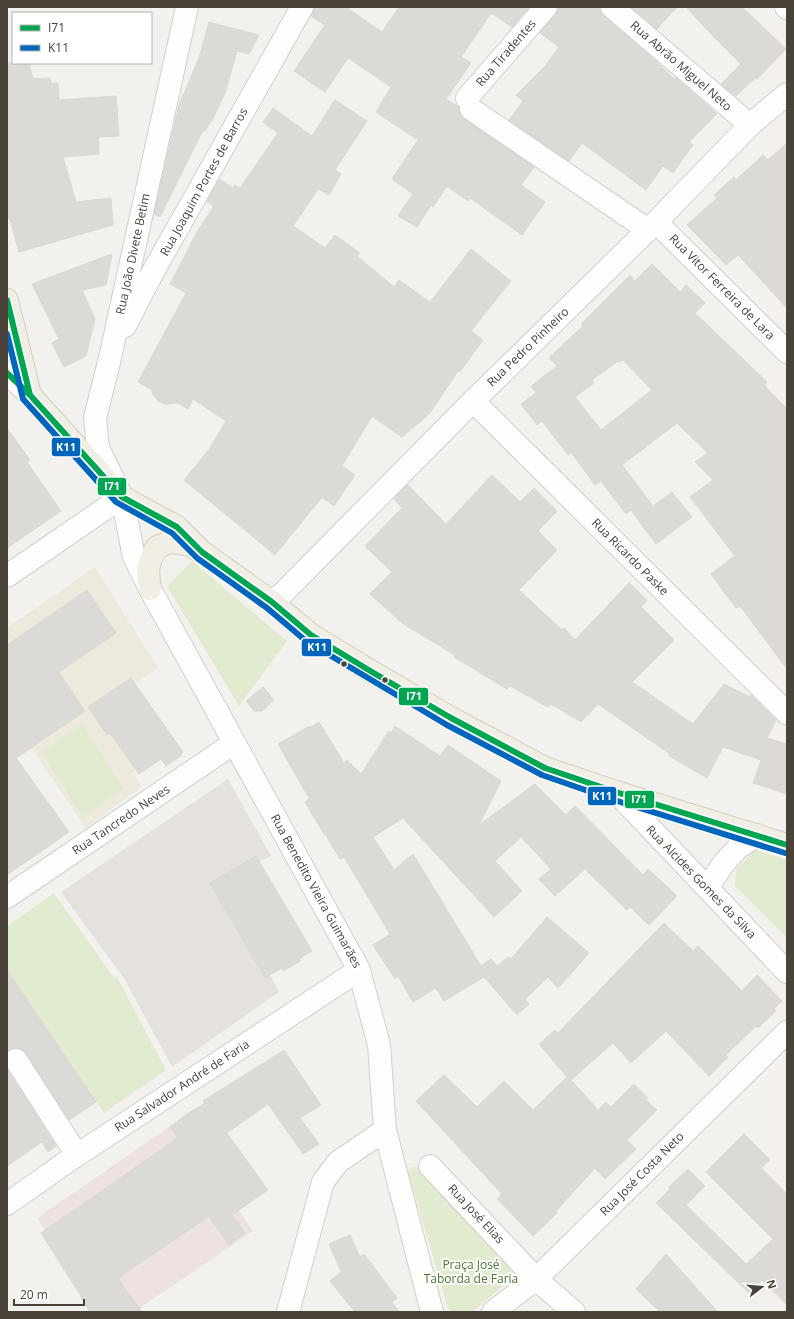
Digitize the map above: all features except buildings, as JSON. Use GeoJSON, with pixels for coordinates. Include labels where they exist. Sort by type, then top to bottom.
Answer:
{"type":"FeatureCollection","features":[{"type":"Feature","properties":{"kind":"main road"},"geometry":{"type":"LineString","coordinates":[[7,300],[30,395],[122,497],[176,528],[202,552],[272,602],[311,635],[451,718],[545,768],[616,792],[787,845]]}},
{"type":"Feature","properties":{"kind":"main road"},"geometry":{"type":"LineString","coordinates":[[150,589],[147,574],[150,560],[157,547],[170,542],[187,544],[202,552]]}},
{"type":"Feature","properties":{"kind":"street","name":"Rua João Divete Betim"},"geometry":{"type":"LineString","coordinates":[[122,497],[98,448],[95,418],[110,358],[186,7]]}},
{"type":"Feature","properties":{"kind":"street","name":"Rua Joaquim Portes de Barros"},"geometry":{"type":"LineString","coordinates":[[110,358],[120,335],[154,270],[302,7]]}},
{"type":"Feature","properties":{"kind":"street","name":"Rua Tiradentes"},"geometry":{"type":"LineString","coordinates":[[469,104],[546,7]]}},
{"type":"Feature","properties":{"kind":"street","name":"Rua Abrão Miguel Neto"},"geometry":{"type":"LineString","coordinates":[[612,7],[750,125]]}},
{"type":"Feature","properties":{"kind":"street","name":"Rua Pedro Pinheiro"},"geometry":{"type":"LineString","coordinates":[[272,602],[283,593],[473,401],[652,226],[750,125],[787,94]]}},
{"type":"Feature","properties":{"kind":"street","name":"Rua Vitor Ferreira de Lara"},"geometry":{"type":"LineString","coordinates":[[469,104],[652,226],[787,352]]}},
{"type":"Feature","properties":{"kind":"street"},"geometry":{"type":"LineString","coordinates":[[7,373],[30,395]]}},
{"type":"Feature","properties":{"kind":"street","name":"Rua Ricardo Paske"},"geometry":{"type":"LineString","coordinates":[[473,401],[787,713]]}},
{"type":"Feature","properties":{"kind":"street"},"geometry":{"type":"LineString","coordinates":[[7,576],[122,497]]}},
{"type":"Feature","properties":{"kind":"street","name":"Rua Benedito Vieira Guimarães"},"geometry":{"type":"LineString","coordinates":[[122,497],[134,557],[150,589],[359,970],[379,1045],[385,1130],[432,1312]]}},
{"type":"Feature","properties":{"kind":"street","name":"Rua Tancredo Neves"},"geometry":{"type":"LineString","coordinates":[[7,897],[234,743]]}},
{"type":"Feature","properties":{"kind":"street","name":"Rua Alcides Gomes da Silva"},"geometry":{"type":"LineString","coordinates":[[616,792],[787,972]]}},
{"type":"Feature","properties":{"kind":"street"},"geometry":{"type":"LineString","coordinates":[[706,888],[733,853],[757,835]]}},
{"type":"Feature","properties":{"kind":"street","name":"Rua Salvador André de Faria"},"geometry":{"type":"LineString","coordinates":[[8,1201],[359,970]]}},
{"type":"Feature","properties":{"kind":"street","name":"Rua José Costa Neto"},"geometry":{"type":"LineString","coordinates":[[493,1312],[536,1278],[787,1032]]}},
{"type":"Feature","properties":{"kind":"street"},"geometry":{"type":"LineString","coordinates":[[16,1060],[77,1155]]}},
{"type":"Feature","properties":{"kind":"street"},"geometry":{"type":"LineString","coordinates":[[288,1312],[323,1182],[338,1162],[385,1130]]}},
{"type":"Feature","properties":{"kind":"street","name":"Rua José Elias"},"geometry":{"type":"LineString","coordinates":[[430,1166],[536,1278],[574,1312]]}},
{"type":"Feature","properties":{"kind":"shaded area"},"geometry":{"type":"Polygon","coordinates":[[[95,567],[158,668],[97,711],[136,770],[132,773],[142,786],[86,828],[23,736],[7,729],[7,628],[95,567]]]}},
{"type":"Feature","properties":{"kind":"shaded area"},"geometry":{"type":"Polygon","coordinates":[[[228,779],[271,856],[224,878],[279,992],[172,1067],[125,980],[61,892],[228,779]]]}},
{"type":"Feature","properties":{"kind":"shaded area"},"geometry":{"type":"Polygon","coordinates":[[[178,1121],[253,1231],[134,1312],[101,1312],[37,1218],[178,1121]]]}},
{"type":"Feature","properties":{"kind":"green space"},"geometry":{"type":"Polygon","coordinates":[[[192,561],[287,641],[239,706],[167,586],[192,561]]]}},
{"type":"Feature","properties":{"kind":"green space"},"geometry":{"type":"Polygon","coordinates":[[[82,724],[123,789],[83,817],[41,752],[82,724]]]}},
{"type":"Feature","properties":{"kind":"green space"},"geometry":{"type":"Polygon","coordinates":[[[755,850],[787,860],[787,938],[735,886],[736,870],[755,850]]]}},
{"type":"Feature","properties":{"kind":"green space"},"geometry":{"type":"Polygon","coordinates":[[[54,893],[114,978],[117,977],[166,1070],[104,1113],[7,970],[7,926],[54,893]]]}},
{"type":"Feature","properties":{"kind":"green space","name":"Praça José Taborda de Faria"},"geometry":{"type":"Polygon","coordinates":[[[412,1167],[418,1168],[509,1267],[511,1274],[510,1280],[472,1312],[452,1312],[448,1308],[408,1171],[412,1167]]]}},
{"type":"Feature","properties":{"kind":"transit line","name":"I71"},"geometry":{"type":"LineString","coordinates":[[7,300],[30,395],[38,404]]}},
{"type":"Feature","properties":{"kind":"transit line","name":"K11"},"geometry":{"type":"LineString","coordinates":[[7,334],[23,399],[116,502],[172,533],[197,558],[267,608],[306,641],[447,725],[542,775],[614,800],[785,853]]}},
{"type":"Feature","properties":{"kind":"transit line","name":"I71"},"geometry":{"type":"LineString","coordinates":[[7,373],[30,395],[122,497],[177,527],[202,552],[272,602],[311,635],[372,672],[451,718],[545,768],[616,792],[787,845]]}}]}
